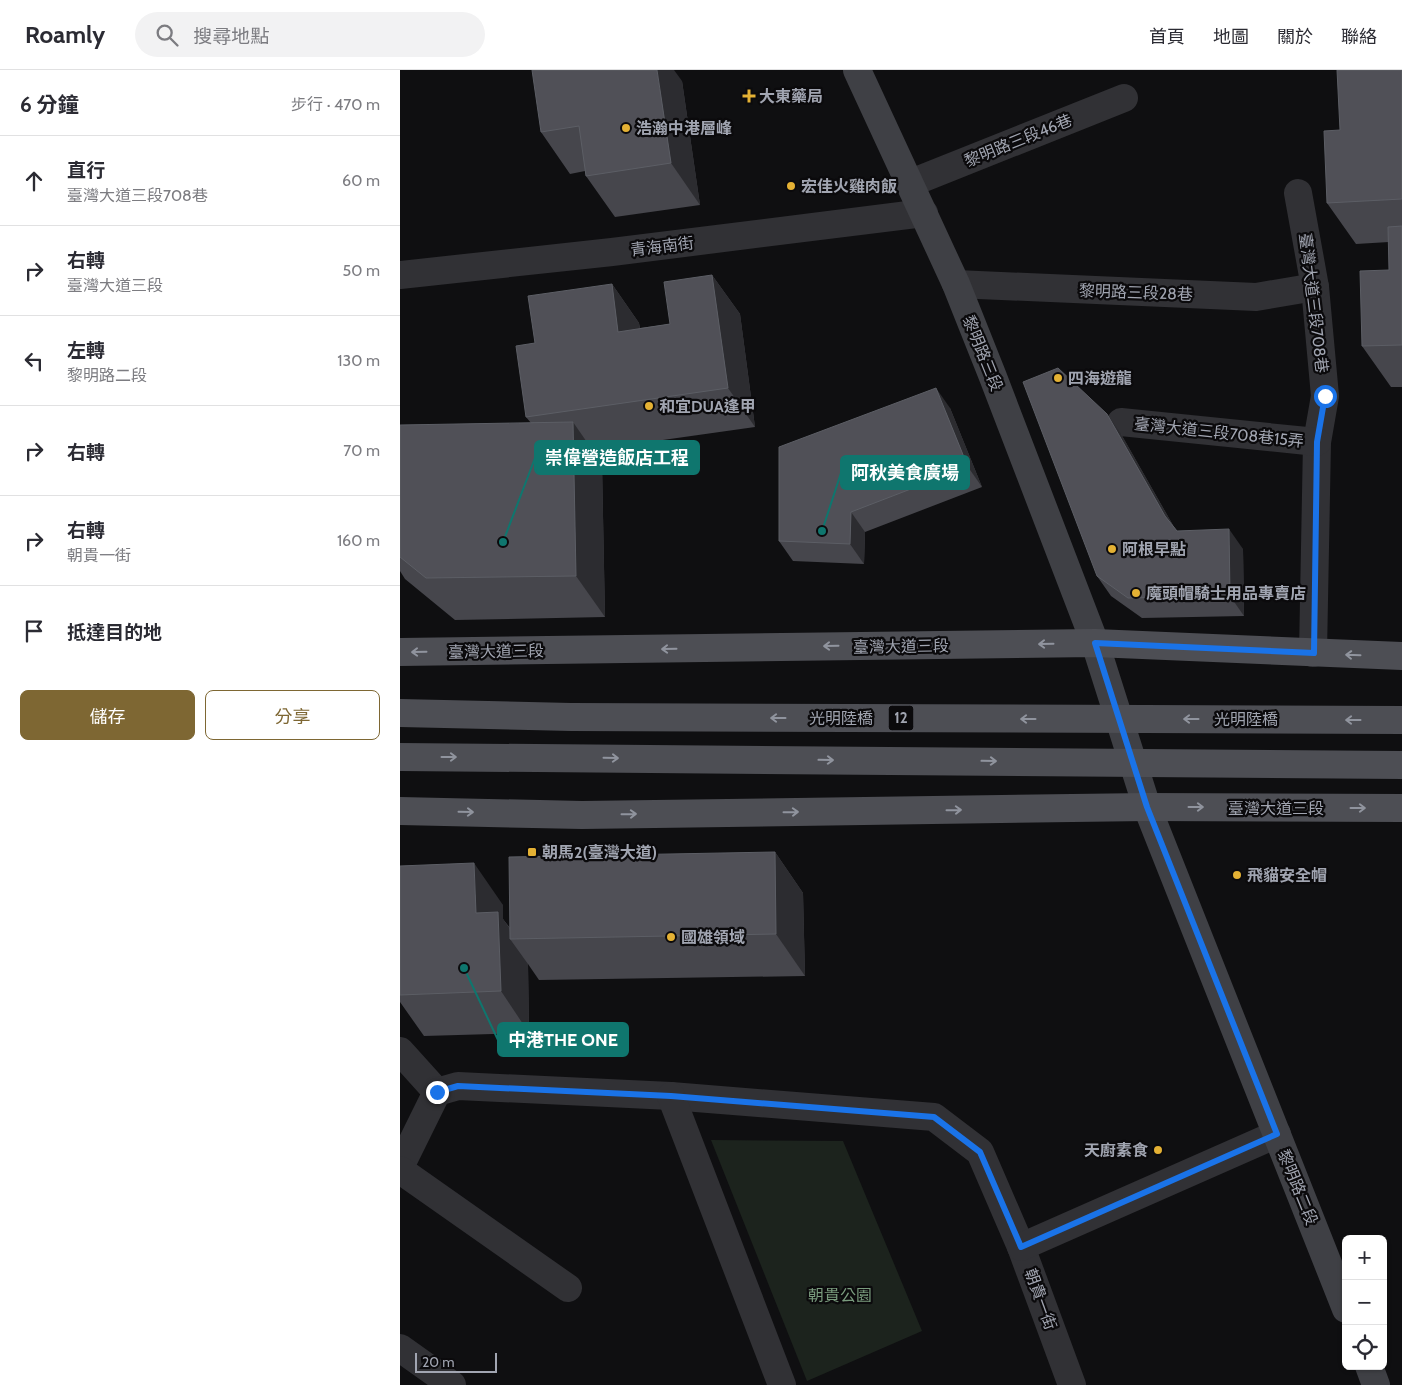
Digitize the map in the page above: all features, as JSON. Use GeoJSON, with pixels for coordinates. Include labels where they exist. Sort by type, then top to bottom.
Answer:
{"type":"FeatureCollection","features":[{"type":"Feature","properties":{"kind":"main road","name":"黎明路三段"},"geometry":{"type":"LineString","coordinates":[[857,70],[911,183],[956,284],[1095,643]]}},
{"type":"Feature","properties":{"kind":"main road","name":"臺灣大道三段"},"geometry":{"type":"LineString","coordinates":[[400,652],[1095,643],[1402,656]]}},
{"type":"Feature","properties":{"kind":"main road","name":"黎明路二段"},"geometry":{"type":"LineString","coordinates":[[1095,643],[1147,807],[1342,1298]]}},
{"type":"Feature","properties":{"kind":"main road","name":"光明陸橋"},"geometry":{"type":"LineString","coordinates":[[400,713],[581,717],[1402,720]]}},
{"type":"Feature","properties":{"kind":"main road"},"geometry":{"type":"LineString","coordinates":[[400,757],[1402,765]]}},
{"type":"Feature","properties":{"kind":"main road","name":"臺灣大道三段"},"geometry":{"type":"LineString","coordinates":[[400,811],[582,815],[1147,807],[1402,808]]}},
{"type":"Feature","properties":{"kind":"main road"},"geometry":{"type":"LineString","coordinates":[[1370,1370],[1376,1385]]}},
{"type":"Feature","properties":{"kind":"street","name":"黎明路三段46巷"},"geometry":{"type":"LineString","coordinates":[[911,183],[1124,98]]}},
{"type":"Feature","properties":{"kind":"street","name":"臺灣大道三段708巷"},"geometry":{"type":"LineString","coordinates":[[1298,193],[1315,287],[1325,396],[1317,442],[1314,653]]}},
{"type":"Feature","properties":{"kind":"street","name":"青海南街"},"geometry":{"type":"LineString","coordinates":[[400,274],[621,251],[924,213]]}},
{"type":"Feature","properties":{"kind":"street","name":"黎明路三段28巷"},"geometry":{"type":"LineString","coordinates":[[956,284],[1256,297],[1315,287]]}},
{"type":"Feature","properties":{"kind":"street","name":"臺灣大道三段708巷15弄"},"geometry":{"type":"LineString","coordinates":[[1121,422],[1317,442]]}},
{"type":"Feature","properties":{"kind":"street"},"geometry":{"type":"LineString","coordinates":[[400,1051],[437,1092],[400,1168],[568,1288]]}},
{"type":"Feature","properties":{"kind":"street","name":"朝貴一街"},"geometry":{"type":"LineString","coordinates":[[437,1092],[458,1086],[671,1096],[934,1117],[980,1152],[1021,1247],[1072,1385]]}},
{"type":"Feature","properties":{"kind":"street"},"geometry":{"type":"LineString","coordinates":[[671,1096],[782,1385]]}},
{"type":"Feature","properties":{"kind":"street"},"geometry":{"type":"LineString","coordinates":[[1021,1247],[1277,1134]]}},
{"type":"Feature","properties":{"kind":"street"},"geometry":{"type":"LineString","coordinates":[[400,1348],[452,1385]]}},
{"type":"Feature","properties":{"kind":"green space","name":"朝貴公園"},"geometry":{"type":"Polygon","coordinates":[[[711,1140],[843,1141],[922,1331],[807,1381],[711,1140]]]}},
{"type":"Feature","properties":{"kind":"building"},"geometry":{"type":"Polygon","coordinates":[[[532,70],[657,70],[671,163],[586,176],[579,126],[541,132],[532,70]]]}},
{"type":"Feature","properties":{"kind":"building"},"geometry":{"type":"Polygon","coordinates":[[[1337,70],[1402,70],[1402,199],[1327,203],[1324,131],[1340,130],[1337,70]]]}},
{"type":"Feature","properties":{"kind":"building"},"geometry":{"type":"Polygon","coordinates":[[[1402,226],[1402,345],[1362,346],[1360,271],[1389,270],[1388,227],[1402,226]]]}},
{"type":"Feature","properties":{"kind":"building"},"geometry":{"type":"Polygon","coordinates":[[[712,275],[728,388],[526,417],[516,346],[535,343],[528,296],[612,284],[618,332],[670,324],[664,282],[712,275]]]}},
{"type":"Feature","properties":{"kind":"building"},"geometry":{"type":"Polygon","coordinates":[[[1058,368],[1107,414],[1165,516],[1177,531],[1229,529],[1230,596],[1128,598],[1097,576],[1023,382],[1058,368]]]}},
{"type":"Feature","properties":{"kind":"building"},"geometry":{"type":"Polygon","coordinates":[[[936,388],[968,467],[851,512],[850,544],[779,541],[779,447],[936,388]]]}},
{"type":"Feature","properties":{"kind":"building"},"geometry":{"type":"Polygon","coordinates":[[[573,422],[576,576],[426,578],[400,557],[400,425],[573,422]]]}},
{"type":"Feature","properties":{"kind":"building"},"geometry":{"type":"Polygon","coordinates":[[[775,852],[776,934],[510,939],[509,857],[775,852]]]}},
{"type":"Feature","properties":{"kind":"building"},"geometry":{"type":"Polygon","coordinates":[[[474,863],[476,913],[498,912],[501,991],[400,995],[400,866],[474,863]]]}},
{"type":"Feature","properties":{"kind":"place","name":"大東藥局"},"geometry":{"type":"Point","coordinates":[749,96]}},
{"type":"Feature","properties":{"kind":"place","name":"浩瀚中港層峰"},"geometry":{"type":"Point","coordinates":[626,128]}},
{"type":"Feature","properties":{"kind":"place","name":"宏佳火雞肉飯"},"geometry":{"type":"Point","coordinates":[791,186]}},
{"type":"Feature","properties":{"kind":"place","name":"四海遊龍"},"geometry":{"type":"Point","coordinates":[1058,378]}},
{"type":"Feature","properties":{"kind":"place","name":"和宜DUA逢甲"},"geometry":{"type":"Point","coordinates":[649,406]}},
{"type":"Feature","properties":{"kind":"place","name":"阿秋美食廣場"},"geometry":{"type":"Point","coordinates":[822,531]}},
{"type":"Feature","properties":{"kind":"place","name":"崇偉營造飯店工程"},"geometry":{"type":"Point","coordinates":[503,542]}},
{"type":"Feature","properties":{"kind":"place","name":"阿根早點"},"geometry":{"type":"Point","coordinates":[1112,549]}},
{"type":"Feature","properties":{"kind":"place","name":"魔頭帽騎士用品專賣店"},"geometry":{"type":"Point","coordinates":[1136,593]}},
{"type":"Feature","properties":{"kind":"place","name":"朝馬2(臺灣大道)"},"geometry":{"type":"Point","coordinates":[532,852]}},
{"type":"Feature","properties":{"kind":"place","name":"飛貓安全帽"},"geometry":{"type":"Point","coordinates":[1237,875]}},
{"type":"Feature","properties":{"kind":"place","name":"國雄領域"},"geometry":{"type":"Point","coordinates":[671,937]}},
{"type":"Feature","properties":{"kind":"place","name":"中港THE ONE"},"geometry":{"type":"Point","coordinates":[464,968]}},
{"type":"Feature","properties":{"kind":"place","name":"天廚素食"},"geometry":{"type":"Point","coordinates":[1158,1150]}},
{"type":"Feature","properties":{"kind":"route"},"geometry":{"type":"LineString","coordinates":[[437,1092],[458,1086],[671,1096],[869,1110],[934,1117],[980,1152],[1021,1247],[1277,1134],[1147,807],[1095,643],[1314,653],[1314,534],[1317,442],[1325,396]]}}]}
